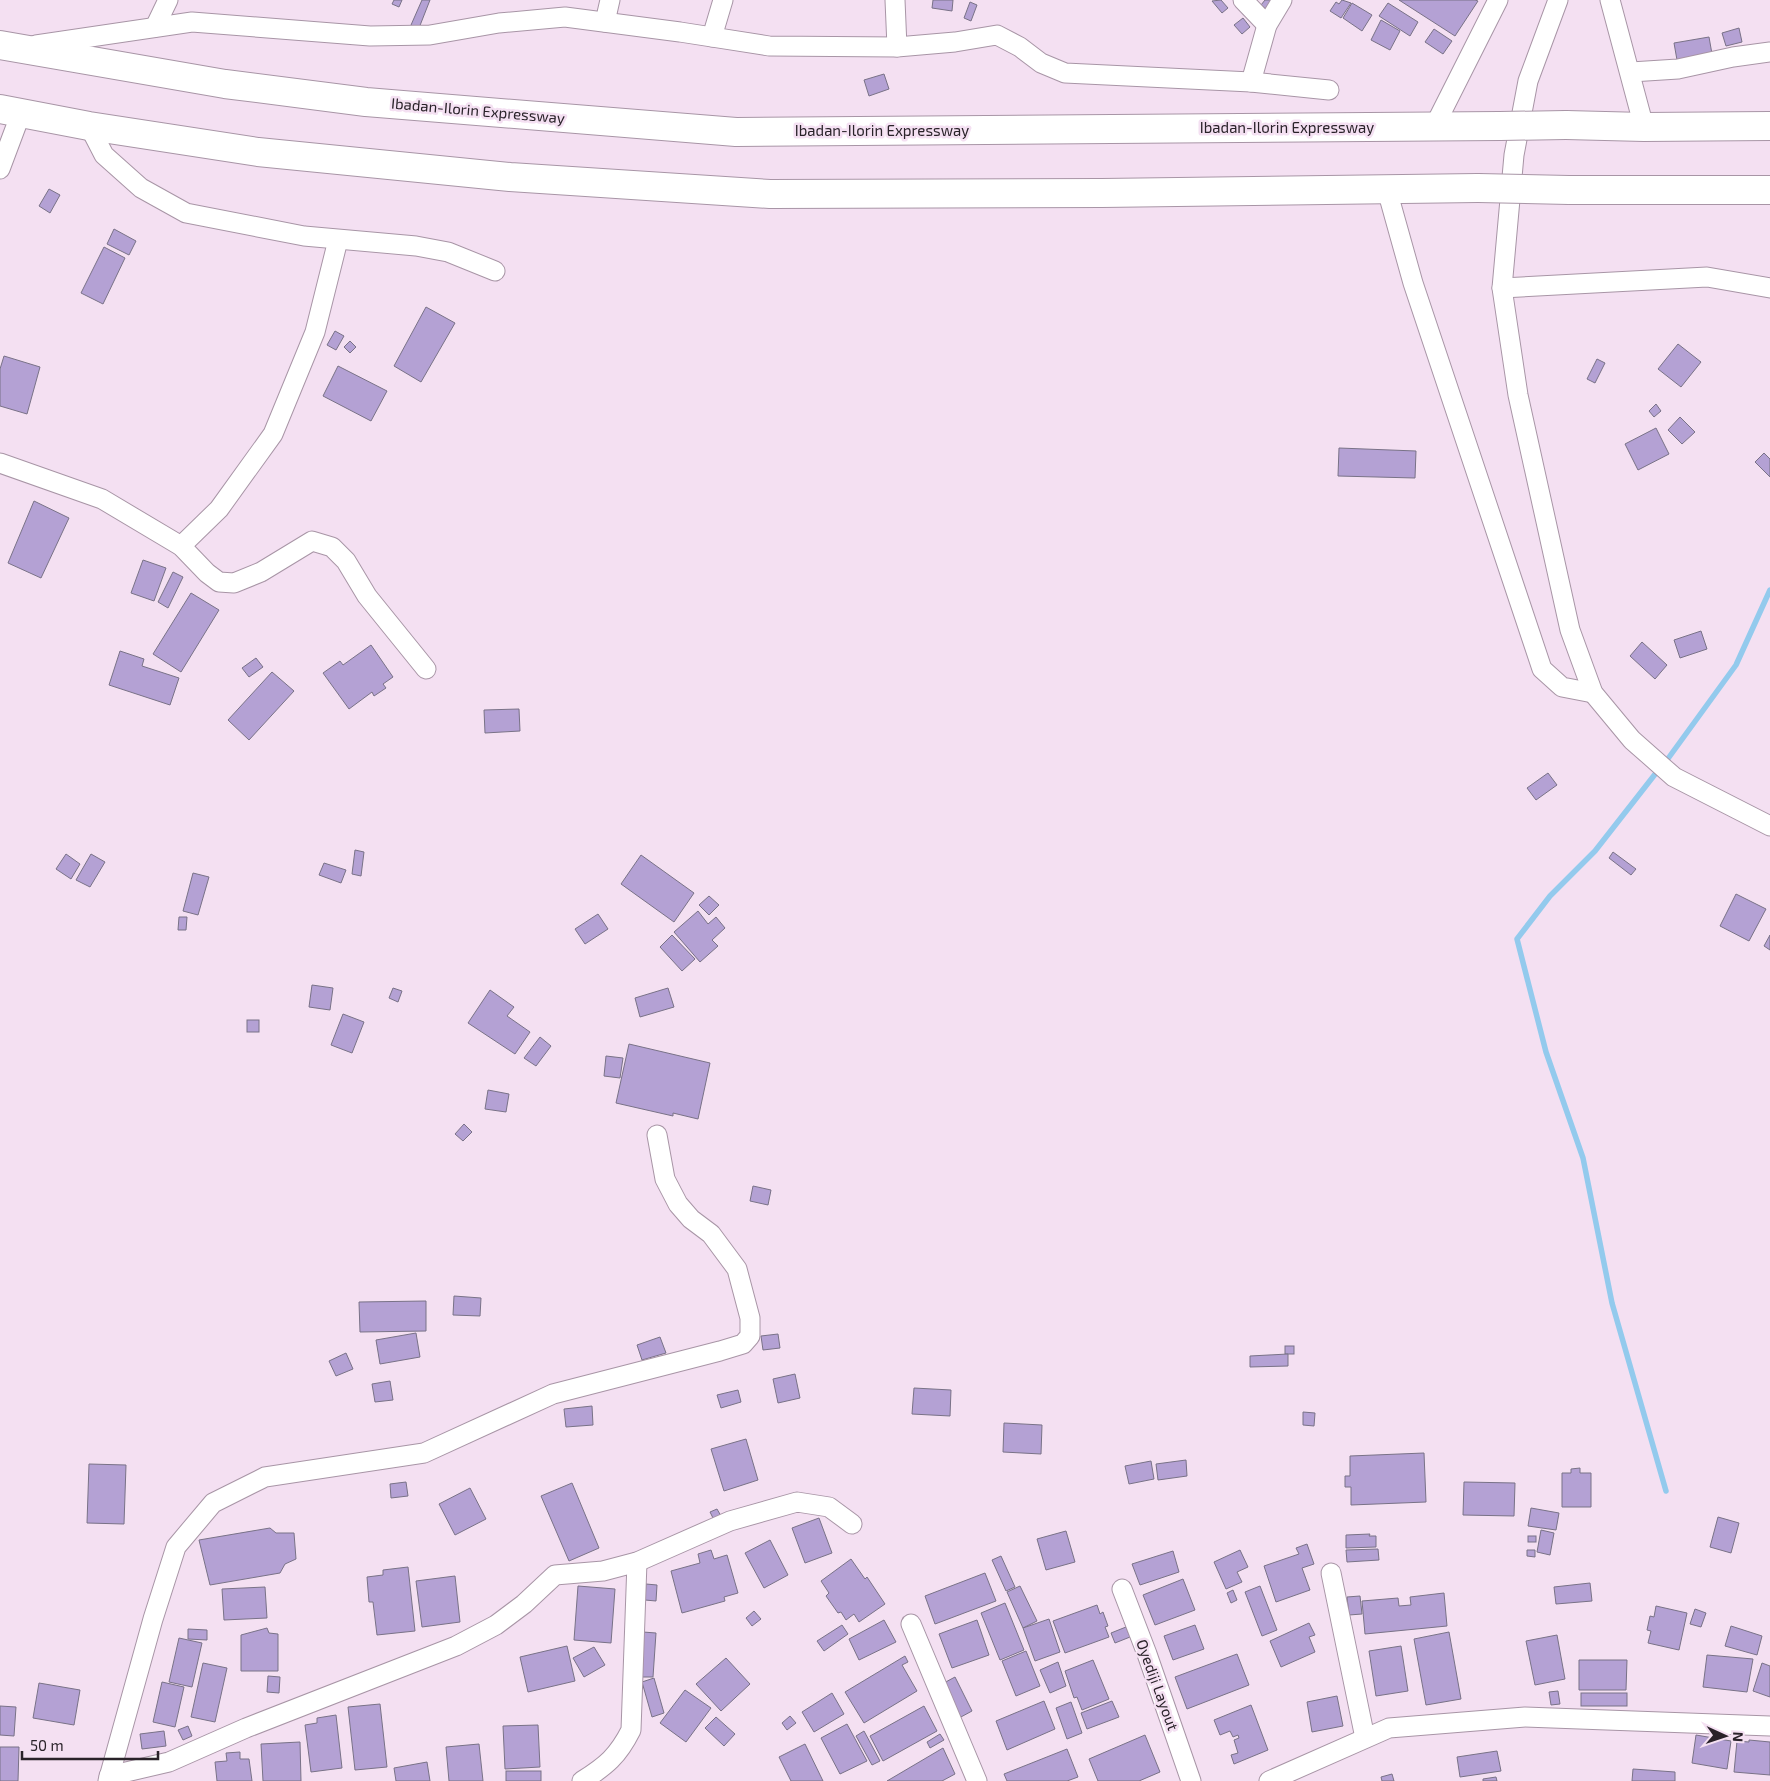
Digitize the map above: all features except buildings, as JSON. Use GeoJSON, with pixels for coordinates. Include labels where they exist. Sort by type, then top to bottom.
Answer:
{"type":"FeatureCollection","features":[{"type":"Feature","properties":{"kind":"highway","name":"Ibadan-Ilorin Expressway"},"geometry":{"type":"LineString","coordinates":[[8,47],[225,84],[366,102],[736,132],[1566,125],[1644,127],[1770,126]]}},
{"type":"Feature","properties":{"kind":"highway"},"geometry":{"type":"LineString","coordinates":[[11,111],[89,126],[278,154],[510,177],[770,194],[1478,188],[1770,190]]}},
{"type":"Feature","properties":{"kind":"street"},"geometry":{"type":"LineString","coordinates":[[155,27],[168,0]]}},
{"type":"Feature","properties":{"kind":"street"},"geometry":{"type":"LineString","coordinates":[[606,22],[610,0]]}},
{"type":"Feature","properties":{"kind":"street"},"geometry":{"type":"LineString","coordinates":[[712,37],[723,0]]}},
{"type":"Feature","properties":{"kind":"street"},"geometry":{"type":"LineString","coordinates":[[895,0],[897,48]]}},
{"type":"Feature","properties":{"kind":"street"},"geometry":{"type":"LineString","coordinates":[[1243,0],[1267,25]]}},
{"type":"Feature","properties":{"kind":"street"},"geometry":{"type":"LineString","coordinates":[[1251,82],[1267,25],[1282,0]]}},
{"type":"Feature","properties":{"kind":"street"},"geometry":{"type":"LineString","coordinates":[[1434,127],[1498,0]]}},
{"type":"Feature","properties":{"kind":"street"},"geometry":{"type":"LineString","coordinates":[[1558,0],[1528,80],[1514,155],[1502,288],[1518,395],[1570,630],[1593,693],[1632,740],[1674,777],[1770,826]]}},
{"type":"Feature","properties":{"kind":"street"},"geometry":{"type":"LineString","coordinates":[[1610,0],[1631,72],[1644,127]]}},
{"type":"Feature","properties":{"kind":"street"},"geometry":{"type":"LineString","coordinates":[[8,47],[192,22],[370,36],[430,35],[499,23],[565,17],[769,46],[897,48],[955,42],[997,35],[1020,47],[1041,64],[1065,72],[1251,82],[1329,90]]}},
{"type":"Feature","properties":{"kind":"street"},"geometry":{"type":"LineString","coordinates":[[1631,72],[1678,70],[1733,57],[1770,52]]}},
{"type":"Feature","properties":{"kind":"street"},"geometry":{"type":"LineString","coordinates":[[0,169],[11,111]]}},
{"type":"Feature","properties":{"kind":"street"},"geometry":{"type":"LineString","coordinates":[[89,126],[104,155],[141,188],[186,213],[304,236],[416,246],[448,252],[495,271]]}},
{"type":"Feature","properties":{"kind":"street"},"geometry":{"type":"LineString","coordinates":[[1387,190],[1413,283],[1542,669],[1562,687],[1593,693]]}},
{"type":"Feature","properties":{"kind":"street"},"geometry":{"type":"LineString","coordinates":[[181,546],[219,509],[273,434],[315,332],[338,240]]}},
{"type":"Feature","properties":{"kind":"street"},"geometry":{"type":"LineString","coordinates":[[1502,288],[1707,277],[1770,288]]}},
{"type":"Feature","properties":{"kind":"street"},"geometry":{"type":"LineString","coordinates":[[0,463],[102,499],[181,546],[207,573],[219,582],[234,583],[261,572],[312,541],[332,547],[346,561],[367,596],[426,669]]}},
{"type":"Feature","properties":{"kind":"street"},"geometry":{"type":"LineString","coordinates":[[109,1778],[153,1619],[176,1547],[213,1503],[265,1477],[424,1453],[552,1394],[743,1344],[750,1336],[750,1318],[737,1269],[711,1234],[691,1219],[678,1204],[665,1179],[657,1135]]}},
{"type":"Feature","properties":{"kind":"street"},"geometry":{"type":"LineString","coordinates":[[109,1778],[169,1762],[254,1724],[456,1646],[496,1625],[524,1604],[554,1575],[603,1571],[637,1562],[730,1521],[797,1502],[829,1507],[852,1524]]}},
{"type":"Feature","properties":{"kind":"street"},"geometry":{"type":"LineString","coordinates":[[582,1781],[605,1766],[622,1749],[630,1730],[637,1562]]}},
{"type":"Feature","properties":{"kind":"street"},"geometry":{"type":"LineString","coordinates":[[1331,1573],[1365,1738]]}},
{"type":"Feature","properties":{"kind":"street","name":"Oyediji Layout"},"geometry":{"type":"LineString","coordinates":[[1122,1589],[1147,1654],[1191,1781]]}},
{"type":"Feature","properties":{"kind":"street"},"geometry":{"type":"LineString","coordinates":[[911,1624],[977,1781]]}},
{"type":"Feature","properties":{"kind":"street"},"geometry":{"type":"LineString","coordinates":[[1269,1781],[1389,1728],[1525,1717],[1770,1726]]}},
{"type":"Feature","properties":{"kind":"waterway"},"geometry":{"type":"LineString","coordinates":[[1667,760],[1736,665],[1770,590]]}},
{"type":"Feature","properties":{"kind":"waterway"},"geometry":{"type":"LineString","coordinates":[[1656,773],[1595,851],[1550,896],[1517,939],[1546,1052],[1583,1158],[1612,1303],[1666,1491]]}}]}
